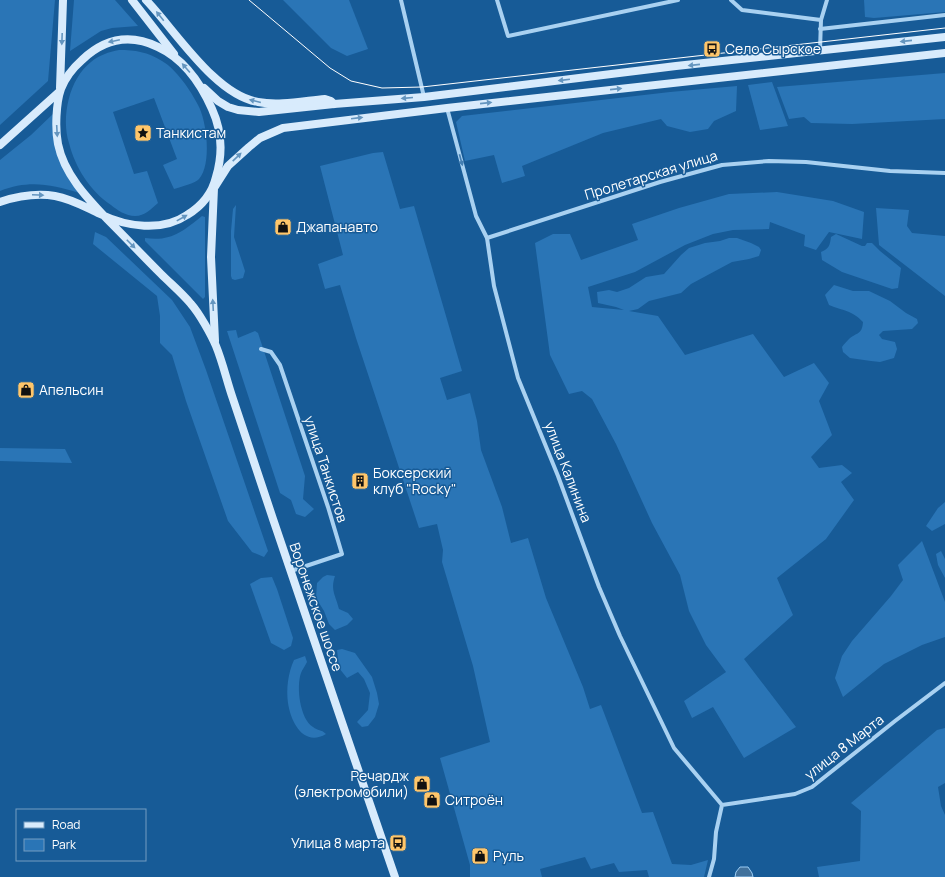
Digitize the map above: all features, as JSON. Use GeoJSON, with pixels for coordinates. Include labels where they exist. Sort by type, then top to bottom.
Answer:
{"type":"FeatureCollection","features":[{"type":"Feature","properties":{"kind":"main road"},"geometry":{"type":"LineString","coordinates":[[63,0],[57,137],[64,162],[83,194],[194,307],[216,344]]}},
{"type":"Feature","properties":{"kind":"main road"},"geometry":{"type":"LineString","coordinates":[[132,0],[176,58],[218,101],[238,110],[259,112],[424,97],[668,67],[945,37]]}},
{"type":"Feature","properties":{"kind":"main road"},"geometry":{"type":"LineString","coordinates":[[146,0],[184,45],[219,82],[241,96],[257,102],[275,104],[325,99],[334,104]]}},
{"type":"Feature","properties":{"kind":"main road"},"geometry":{"type":"LineString","coordinates":[[0,145],[59,92],[72,71],[95,49],[108,42],[126,39],[142,41],[158,47],[176,58]]}},
{"type":"Feature","properties":{"kind":"main road"},"geometry":{"type":"LineString","coordinates":[[0,202],[16,197],[33,195],[52,196],[81,204],[104,216],[139,225],[153,226],[168,224],[182,219],[194,211],[214,188],[228,166],[249,147],[260,138],[283,128],[447,108],[945,53]]}},
{"type":"Feature","properties":{"kind":"main road"},"geometry":{"type":"LineString","coordinates":[[195,79],[207,99],[220,131],[220,166],[214,188],[211,257],[216,344]]}},
{"type":"Feature","properties":{"kind":"main road","name":"Воронежское шоссе"},"geometry":{"type":"LineString","coordinates":[[216,344],[395,877]]}},
{"type":"Feature","properties":{"kind":"street"},"geometry":{"type":"LineString","coordinates":[[401,0],[424,97]]}},
{"type":"Feature","properties":{"kind":"street"},"geometry":{"type":"LineString","coordinates":[[497,0],[508,36],[678,0]]}},
{"type":"Feature","properties":{"kind":"street"},"geometry":{"type":"LineString","coordinates":[[731,0],[742,10],[820,20]]}},
{"type":"Feature","properties":{"kind":"street"},"geometry":{"type":"LineString","coordinates":[[820,51],[820,20],[827,0]]}},
{"type":"Feature","properties":{"kind":"street"},"geometry":{"type":"LineString","coordinates":[[820,29],[945,15]]}},
{"type":"Feature","properties":{"kind":"street","name":"улица Калинина"},"geometry":{"type":"LineString","coordinates":[[447,108],[476,216],[487,238],[494,286],[518,378],[558,476],[599,587],[620,636],[674,748],[722,805]]}},
{"type":"Feature","properties":{"kind":"street","name":"Пролетарская улица"},"geometry":{"type":"LineString","coordinates":[[487,238],[660,182],[722,165],[769,161],[806,162],[945,174]]}},
{"type":"Feature","properties":{"kind":"street","name":"улица Танкистов"},"geometry":{"type":"LineString","coordinates":[[261,349],[271,352],[280,365],[328,507],[342,554],[291,571]]}},
{"type":"Feature","properties":{"kind":"street","name":"улица 8 Марта"},"geometry":{"type":"LineString","coordinates":[[722,805],[795,794],[812,787],[945,683]]}},
{"type":"Feature","properties":{"kind":"street"},"geometry":{"type":"LineString","coordinates":[[709,877],[714,859],[716,832],[722,805]]}},
{"type":"Feature","properties":{"kind":"green space"},"geometry":{"type":"Polygon","coordinates":[[[0,0],[55,0],[48,81],[0,125],[0,0]]]}},
{"type":"Feature","properties":{"kind":"green space"},"geometry":{"type":"Polygon","coordinates":[[[74,0],[115,0],[138,26],[112,28],[101,31],[70,51],[74,0]]]}},
{"type":"Feature","properties":{"kind":"green space"},"geometry":{"type":"Polygon","coordinates":[[[283,0],[349,0],[368,49],[347,56],[331,48],[283,0]]]}},
{"type":"Feature","properties":{"kind":"green space"},"geometry":{"type":"Polygon","coordinates":[[[864,0],[945,0],[945,12],[874,18],[865,17],[864,0]]]}},
{"type":"Feature","properties":{"kind":"green space"},"geometry":{"type":"Polygon","coordinates":[[[119,50],[136,51],[146,54],[157,58],[173,69],[187,87],[198,105],[204,121],[206,132],[207,154],[203,172],[199,179],[174,189],[163,165],[177,159],[154,98],[113,112],[134,174],[147,171],[158,203],[148,212],[139,216],[128,215],[119,211],[96,193],[84,178],[75,161],[67,133],[66,122],[69,99],[77,78],[83,69],[97,57],[119,50]]]}},
{"type":"Feature","properties":{"kind":"green space"},"geometry":{"type":"Polygon","coordinates":[[[945,73],[945,119],[852,124],[811,123],[804,117],[789,119],[777,87],[945,73]]]}},
{"type":"Feature","properties":{"kind":"green space"},"geometry":{"type":"Polygon","coordinates":[[[772,82],[788,126],[760,130],[748,85],[772,82]]]}},
{"type":"Feature","properties":{"kind":"green space"},"geometry":{"type":"Polygon","coordinates":[[[737,86],[736,111],[714,121],[708,129],[690,132],[667,126],[661,119],[603,133],[522,166],[525,176],[502,183],[494,155],[465,161],[456,122],[462,116],[670,92],[737,86]]]}},
{"type":"Feature","properties":{"kind":"green space"},"geometry":{"type":"Polygon","coordinates":[[[54,113],[54,130],[79,193],[59,187],[40,184],[20,185],[0,191],[0,160],[31,135],[54,113]]]}},
{"type":"Feature","properties":{"kind":"green space"},"geometry":{"type":"Polygon","coordinates":[[[383,152],[400,209],[414,206],[462,371],[440,378],[447,400],[470,393],[477,421],[481,450],[502,507],[511,543],[528,538],[546,598],[583,687],[590,709],[601,705],[642,813],[653,812],[672,864],[691,865],[708,860],[704,877],[649,877],[647,870],[619,872],[614,863],[591,869],[585,857],[540,869],[542,877],[470,877],[470,865],[440,758],[490,742],[473,666],[442,562],[443,550],[437,524],[419,528],[340,285],[325,289],[318,264],[343,255],[320,166],[383,152]]]}},
{"type":"Feature","properties":{"kind":"green space"},"geometry":{"type":"Polygon","coordinates":[[[777,192],[833,201],[864,212],[862,239],[829,232],[816,250],[804,246],[805,235],[770,222],[769,229],[733,230],[713,234],[685,245],[635,272],[588,287],[592,307],[624,310],[598,303],[597,292],[609,290],[617,292],[629,288],[646,277],[664,274],[689,248],[729,238],[737,238],[751,243],[759,247],[761,250],[759,256],[732,262],[691,284],[681,293],[649,301],[638,309],[629,311],[658,316],[685,355],[753,334],[784,377],[814,363],[829,383],[819,401],[832,435],[811,457],[819,468],[842,465],[852,473],[841,482],[854,500],[826,539],[777,578],[793,615],[744,659],[796,727],[744,758],[713,707],[692,718],[684,701],[726,672],[706,645],[689,611],[680,575],[652,523],[616,444],[592,399],[582,391],[569,394],[550,355],[535,243],[553,234],[570,234],[581,260],[638,240],[632,224],[679,208],[729,194],[777,192]]]}},
{"type":"Feature","properties":{"kind":"green space"},"geometry":{"type":"Polygon","coordinates":[[[236,205],[234,237],[245,271],[243,278],[235,280],[232,279],[231,276],[231,231],[233,209],[236,205]]]}},
{"type":"Feature","properties":{"kind":"green space"},"geometry":{"type":"Polygon","coordinates":[[[876,208],[909,210],[907,226],[912,233],[945,236],[945,296],[879,245],[876,208]]]}},
{"type":"Feature","properties":{"kind":"green space"},"geometry":{"type":"Polygon","coordinates":[[[202,216],[205,217],[205,297],[203,299],[145,241],[145,238],[162,238],[176,234],[202,216]]]}},
{"type":"Feature","properties":{"kind":"green space"},"geometry":{"type":"Polygon","coordinates":[[[95,232],[106,237],[172,300],[190,327],[268,551],[264,557],[252,552],[228,521],[186,401],[172,355],[160,343],[160,316],[157,296],[93,244],[95,232]]]}},
{"type":"Feature","properties":{"kind":"green space"},"geometry":{"type":"Polygon","coordinates":[[[836,234],[862,246],[865,246],[867,243],[872,243],[901,268],[898,288],[892,289],[842,272],[822,260],[821,252],[827,248],[830,244],[831,237],[836,234]]]}},
{"type":"Feature","properties":{"kind":"green space"},"geometry":{"type":"Polygon","coordinates":[[[834,285],[853,291],[869,291],[890,301],[917,319],[918,323],[912,329],[883,331],[879,335],[882,339],[895,342],[897,349],[894,358],[880,362],[871,361],[850,358],[843,352],[842,347],[849,339],[859,333],[862,329],[863,322],[851,313],[829,305],[825,295],[834,285]]]}},
{"type":"Feature","properties":{"kind":"green space"},"geometry":{"type":"Polygon","coordinates":[[[236,330],[238,338],[255,331],[258,333],[305,476],[303,499],[314,509],[305,517],[296,514],[291,500],[280,493],[227,331],[236,330]]]}},
{"type":"Feature","properties":{"kind":"green space"},"geometry":{"type":"Polygon","coordinates":[[[0,448],[65,449],[72,463],[0,461],[0,448]]]}},
{"type":"Feature","properties":{"kind":"green space"},"geometry":{"type":"Polygon","coordinates":[[[945,502],[945,524],[932,531],[926,526],[938,508],[945,502]]]}},
{"type":"Feature","properties":{"kind":"green space"},"geometry":{"type":"Polygon","coordinates":[[[922,541],[945,602],[945,637],[922,645],[884,664],[843,697],[835,678],[842,656],[852,641],[903,580],[898,565],[922,541]]]}},
{"type":"Feature","properties":{"kind":"green space"},"geometry":{"type":"Polygon","coordinates":[[[941,551],[945,559],[945,578],[938,565],[936,554],[941,551]]]}},
{"type":"Feature","properties":{"kind":"green space"},"geometry":{"type":"Polygon","coordinates":[[[327,575],[335,576],[333,589],[339,609],[348,613],[353,619],[347,625],[335,630],[329,624],[324,611],[316,598],[317,583],[327,575]]]}},
{"type":"Feature","properties":{"kind":"green space"},"geometry":{"type":"Polygon","coordinates":[[[272,577],[293,638],[291,646],[284,650],[271,643],[250,584],[261,578],[272,577]]]}},
{"type":"Feature","properties":{"kind":"green space"},"geometry":{"type":"Polygon","coordinates":[[[342,649],[355,653],[372,677],[379,704],[375,717],[368,726],[362,727],[357,722],[368,710],[370,693],[364,679],[358,672],[347,678],[339,668],[337,650],[342,649]]]}},
{"type":"Feature","properties":{"kind":"green space"},"geometry":{"type":"Polygon","coordinates":[[[305,656],[307,662],[301,672],[299,686],[300,702],[305,717],[309,723],[326,734],[318,737],[305,735],[300,731],[292,718],[288,703],[287,692],[290,670],[294,660],[305,656]]]}},
{"type":"Feature","properties":{"kind":"green space"},"geometry":{"type":"Polygon","coordinates":[[[945,728],[945,783],[938,787],[941,806],[945,815],[945,877],[819,877],[817,867],[860,861],[861,811],[851,803],[937,730],[945,728]]]}},
{"type":"Feature","properties":{"kind":"shaded area"},"geometry":{"type":"Polygon","coordinates":[[[740,867],[748,867],[753,877],[735,877],[736,872],[740,867]]]}},
{"type":"Feature","properties":{"kind":"tram line"},"geometry":{"type":"LineString","coordinates":[[249,0],[330,68],[351,81],[382,88],[422,87],[945,28]]}},
{"type":"Feature","properties":{"kind":"place","name":"Село Сырское"},"geometry":{"type":"Point","coordinates":[712,49]}},
{"type":"Feature","properties":{"kind":"place","name":"Танкистам"},"geometry":{"type":"Point","coordinates":[143,133]}},
{"type":"Feature","properties":{"kind":"place","name":"Джапанавто"},"geometry":{"type":"Point","coordinates":[283,227]}},
{"type":"Feature","properties":{"kind":"place","name":"Апельсин"},"geometry":{"type":"Point","coordinates":[26,390]}},
{"type":"Feature","properties":{"kind":"place","name":"Боксерский клуб \"Rocky\""},"geometry":{"type":"Point","coordinates":[360,481]}},
{"type":"Feature","properties":{"kind":"place","name":"Речардж (электромобили)"},"geometry":{"type":"Point","coordinates":[422,784]}},
{"type":"Feature","properties":{"kind":"place","name":"Ситроён"},"geometry":{"type":"Point","coordinates":[432,800]}},
{"type":"Feature","properties":{"kind":"place","name":"Улица 8 марта"},"geometry":{"type":"Point","coordinates":[398,843]}},
{"type":"Feature","properties":{"kind":"place","name":"Руль"},"geometry":{"type":"Point","coordinates":[480,856]}}]}
